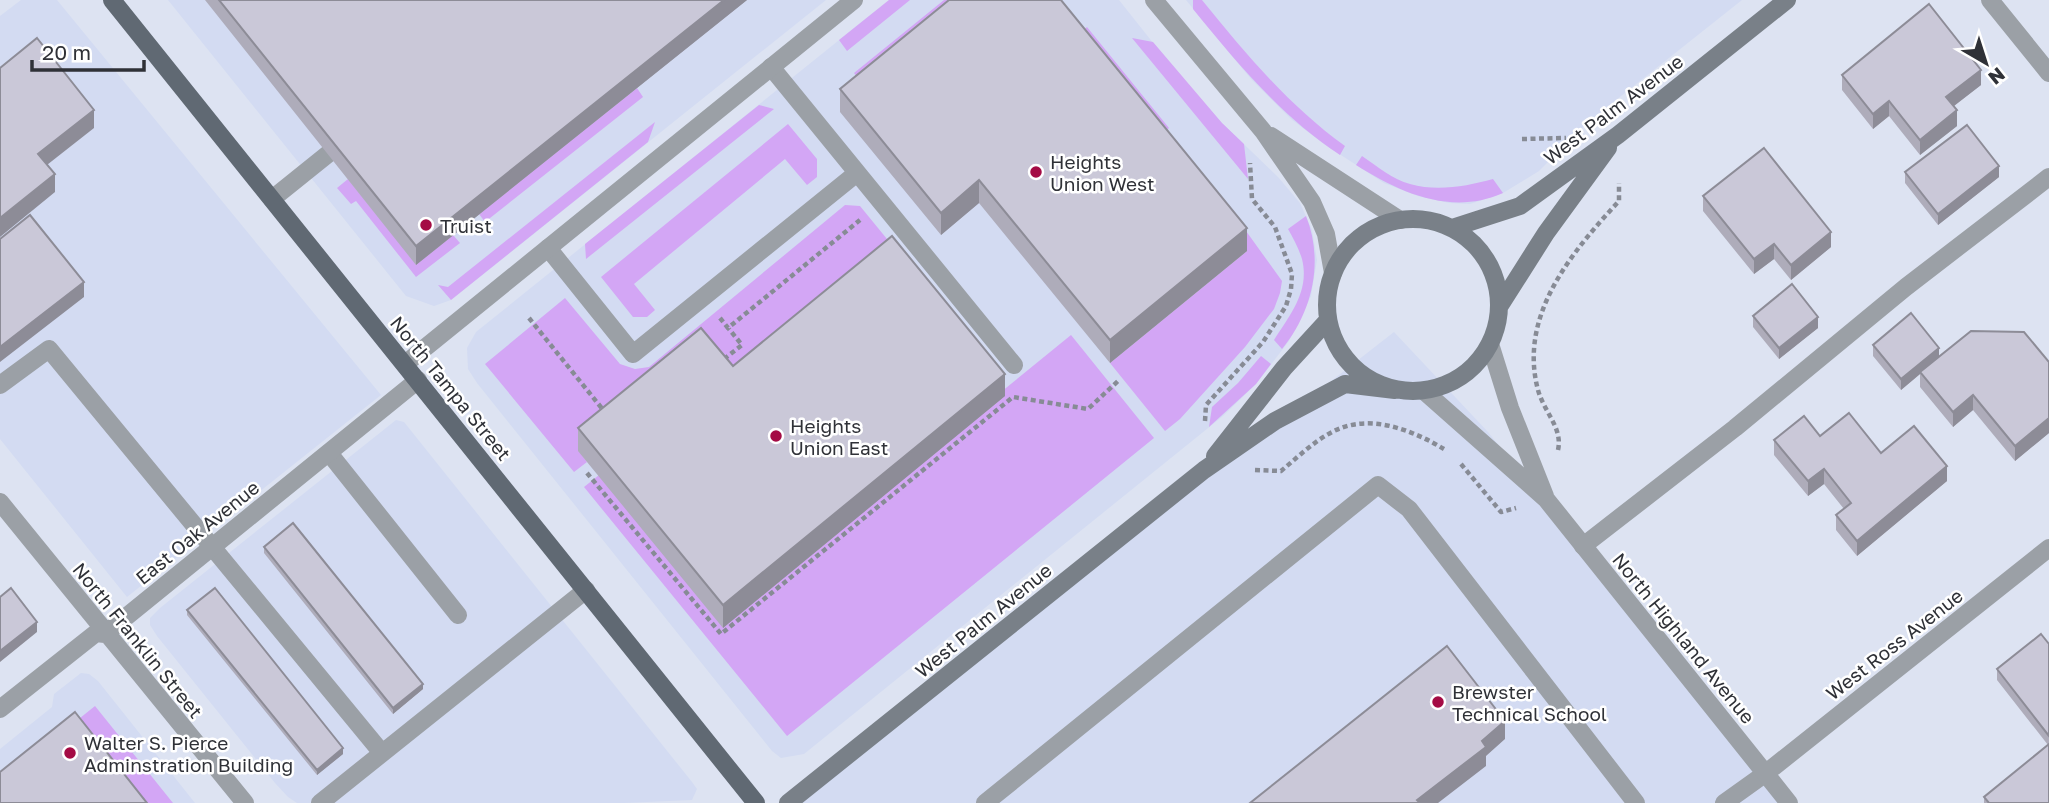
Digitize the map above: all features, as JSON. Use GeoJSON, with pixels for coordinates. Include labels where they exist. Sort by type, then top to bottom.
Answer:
{"type":"FeatureCollection","features":[{"type":"Feature","properties":{"kind":"main road","name":"North Tampa Street"},"geometry":{"type":"LineString","coordinates":[[112,0],[756,803]]}},
{"type":"Feature","properties":{"kind":"street"},"geometry":{"type":"LineString","coordinates":[[405,364],[854,0]]}},
{"type":"Feature","properties":{"kind":"street"},"geometry":{"type":"LineString","coordinates":[[1154,0],[1263,131],[1312,202],[1326,234],[1333,273]]}},
{"type":"Feature","properties":{"kind":"street","name":"West Palm Avenue"},"geometry":{"type":"LineString","coordinates":[[1452,228],[1520,206],[1618,135],[1787,0]]}},
{"type":"Feature","properties":{"kind":"street"},"geometry":{"type":"LineString","coordinates":[[1990,0],[2049,73]]}},
{"type":"Feature","properties":{"kind":"street"},"geometry":{"type":"LineString","coordinates":[[771,67],[1014,365]]}},
{"type":"Feature","properties":{"kind":"street"},"geometry":{"type":"LineString","coordinates":[[1263,131],[1400,220]]}},
{"type":"Feature","properties":{"kind":"street"},"geometry":{"type":"LineString","coordinates":[[1499,307],[1546,233],[1618,135]]}},
{"type":"Feature","properties":{"kind":"street"},"geometry":{"type":"LineString","coordinates":[[272,199],[328,154]]}},
{"type":"Feature","properties":{"kind":"street"},"geometry":{"type":"LineString","coordinates":[[548,248],[634,354],[857,173]]}},
{"type":"Feature","properties":{"kind":"street"},"geometry":{"type":"LineString","coordinates":[[1583,546],[1735,428],[1906,287],[2049,177]]}},
{"type":"Feature","properties":{"kind":"street","name":"West Palm Avenue"},"geometry":{"type":"LineString","coordinates":[[788,803],[1204,470],[1275,421],[1345,384],[1395,390],[1424,391],[1451,382],[1474,366],[1490,344],[1496,326],[1499,307],[1496,283],[1487,261],[1472,242],[1452,228],[1427,221],[1400,220],[1378,227],[1359,238],[1344,254],[1333,273],[1327,296],[1328,320],[1336,344],[1350,365],[1371,381],[1395,390]]}},
{"type":"Feature","properties":{"kind":"street","name":"West Palm Avenue"},"geometry":{"type":"LineString","coordinates":[[1204,470],[1284,368],[1328,320]]}},
{"type":"Feature","properties":{"kind":"street","name":"North Highland Avenue"},"geometry":{"type":"LineString","coordinates":[[1490,344],[1510,408],[1546,499]]}},
{"type":"Feature","properties":{"kind":"street"},"geometry":{"type":"LineString","coordinates":[[0,385],[49,349],[382,753]]}},
{"type":"Feature","properties":{"kind":"street","name":"East Oak Avenue"},"geometry":{"type":"LineString","coordinates":[[0,709],[96,633],[105,634],[418,380]]}},
{"type":"Feature","properties":{"kind":"street","name":"North Highland Avenue"},"geometry":{"type":"LineString","coordinates":[[1424,391],[1546,499],[1789,803]]}},
{"type":"Feature","properties":{"kind":"street"},"geometry":{"type":"LineString","coordinates":[[329,453],[458,615]]}},
{"type":"Feature","properties":{"kind":"street"},"geometry":{"type":"LineString","coordinates":[[985,803],[1378,485],[1409,509],[1636,803]]}},
{"type":"Feature","properties":{"kind":"street","name":"North Franklin Street"},"geometry":{"type":"LineString","coordinates":[[0,502],[245,803]]}},
{"type":"Feature","properties":{"kind":"street","name":"West Ross Avenue"},"geometry":{"type":"LineString","coordinates":[[1724,803],[1766,773],[2049,548]]}},
{"type":"Feature","properties":{"kind":"street"},"geometry":{"type":"LineString","coordinates":[[320,803],[586,590]]}},
{"type":"Feature","properties":{"kind":"path"},"geometry":{"type":"LineString","coordinates":[[1206,405],[1263,342],[1286,306],[1291,289],[1292,274],[1275,227],[1252,199]]}},
{"type":"Feature","properties":{"kind":"path"},"geometry":{"type":"LineString","coordinates":[[1561,438],[1539,393],[1535,374],[1534,351],[1540,313],[1572,255],[1619,201]]}},
{"type":"Feature","properties":{"kind":"path"},"geometry":{"type":"LineString","coordinates":[[728,328],[881,202]]}},
{"type":"Feature","properties":{"kind":"path"},"geometry":{"type":"LineString","coordinates":[[709,326],[719,317],[742,345],[715,366]]}},
{"type":"Feature","properties":{"kind":"path"},"geometry":{"type":"LineString","coordinates":[[529,318],[606,412]]}},
{"type":"Feature","properties":{"kind":"path"},"geometry":{"type":"LineString","coordinates":[[587,473],[721,634],[1013,397],[1088,409],[1118,381]]}},
{"type":"Feature","properties":{"kind":"path"},"geometry":{"type":"LineString","coordinates":[[1281,471],[1335,430],[1358,423],[1392,426],[1428,440],[1452,454],[1501,512]]}},
{"type":"Feature","properties":{"kind":"shaded area"},"geometry":{"type":"Polygon","coordinates":[[[21,0],[57,0],[381,395],[127,597],[0,439],[0,16],[21,0]]]}},
{"type":"Feature","properties":{"kind":"shaded area"},"geometry":{"type":"Polygon","coordinates":[[[168,0],[826,0],[451,300],[434,306],[406,296],[168,0]]]}},
{"type":"Feature","properties":{"kind":"shaded area"},"geometry":{"type":"Polygon","coordinates":[[[889,0],[1119,0],[1173,68],[1222,123],[1278,177],[1300,203],[1312,230],[1317,260],[1311,296],[1289,341],[1256,384],[1223,416],[804,754],[781,758],[772,751],[477,383],[468,369],[467,348],[476,332],[889,0]]]}},
{"type":"Feature","properties":{"kind":"shaded area"},"geometry":{"type":"Polygon","coordinates":[[[889,0],[910,0],[847,51],[839,40],[889,0]]]}},
{"type":"Feature","properties":{"kind":"shaded area"},"geometry":{"type":"Polygon","coordinates":[[[944,0],[976,0],[867,89],[854,73],[944,0]]]}},
{"type":"Feature","properties":{"kind":"shaded area"},"geometry":{"type":"Polygon","coordinates":[[[1186,0],[1742,0],[1587,123],[1539,171],[1503,193],[1470,204],[1449,203],[1418,196],[1384,183],[1324,144],[1291,119],[1251,79],[1186,0]]]}},
{"type":"Feature","properties":{"kind":"shaded area"},"geometry":{"type":"Polygon","coordinates":[[[1193,0],[1202,0],[1286,96],[1345,146],[1340,155],[1298,123],[1261,88],[1193,9],[1193,0]]]}},
{"type":"Feature","properties":{"kind":"shaded area"},"geometry":{"type":"Polygon","coordinates":[[[1087,27],[1169,128],[1156,138],[1073,38],[1087,27]]]}},
{"type":"Feature","properties":{"kind":"shaded area"},"geometry":{"type":"Polygon","coordinates":[[[1132,38],[1153,42],[1222,123],[1244,144],[1248,179],[1132,38]]]}},
{"type":"Feature","properties":{"kind":"shaded area"},"geometry":{"type":"Polygon","coordinates":[[[637,88],[643,97],[485,222],[479,214],[637,88]]]}},
{"type":"Feature","properties":{"kind":"shaded area"},"geometry":{"type":"Polygon","coordinates":[[[759,105],[774,109],[586,259],[585,244],[759,105]]]}},
{"type":"Feature","properties":{"kind":"shaded area"},"geometry":{"type":"Polygon","coordinates":[[[655,122],[648,142],[451,300],[438,285],[448,287],[655,122]]]}},
{"type":"Feature","properties":{"kind":"shaded area"},"geometry":{"type":"Polygon","coordinates":[[[788,124],[817,159],[817,177],[807,185],[785,159],[634,284],[655,310],[647,317],[633,317],[601,277],[788,124]]]}},
{"type":"Feature","properties":{"kind":"shaded area"},"geometry":{"type":"Polygon","coordinates":[[[1362,156],[1391,176],[1410,184],[1442,188],[1493,179],[1503,193],[1484,200],[1465,202],[1427,198],[1390,184],[1356,165],[1362,156]]]}},
{"type":"Feature","properties":{"kind":"shaded area"},"geometry":{"type":"Polygon","coordinates":[[[348,179],[416,264],[453,235],[460,243],[416,277],[356,201],[351,204],[337,188],[348,179]]]}},
{"type":"Feature","properties":{"kind":"shaded area"},"geometry":{"type":"Polygon","coordinates":[[[845,205],[860,206],[914,272],[733,389],[579,451],[587,462],[574,472],[485,364],[565,298],[620,364],[635,369],[649,367],[845,205]]]}},
{"type":"Feature","properties":{"kind":"shaded area"},"geometry":{"type":"Polygon","coordinates":[[[1306,216],[1314,250],[1312,285],[1301,319],[1282,349],[1274,340],[1297,302],[1304,271],[1298,247],[1288,229],[1306,216]]]}},
{"type":"Feature","properties":{"kind":"shaded area"},"geometry":{"type":"Polygon","coordinates":[[[1246,231],[1282,281],[1274,309],[1245,347],[1180,419],[1165,431],[1110,363],[1247,251],[1246,231]]]}},
{"type":"Feature","properties":{"kind":"shaded area"},"geometry":{"type":"Polygon","coordinates":[[[1394,332],[1488,432],[1788,803],[791,803],[1394,332]]]}},
{"type":"Feature","properties":{"kind":"shaded area"},"geometry":{"type":"Polygon","coordinates":[[[1071,335],[1154,438],[787,736],[584,487],[599,475],[1001,392],[1071,335]]]}},
{"type":"Feature","properties":{"kind":"shaded area"},"geometry":{"type":"Polygon","coordinates":[[[1261,356],[1271,364],[1256,384],[1209,427],[1212,407],[1238,383],[1261,356]]]}},
{"type":"Feature","properties":{"kind":"shaded area"},"geometry":{"type":"Polygon","coordinates":[[[396,420],[404,422],[692,782],[697,789],[692,800],[624,803],[297,803],[275,783],[157,636],[150,625],[150,618],[160,608],[396,420]]]}},
{"type":"Feature","properties":{"kind":"shaded area"},"geometry":{"type":"Polygon","coordinates":[[[81,673],[89,674],[98,681],[195,803],[0,803],[0,749],[52,707],[54,694],[81,673]]]}},
{"type":"Feature","properties":{"kind":"shaded area"},"geometry":{"type":"Polygon","coordinates":[[[95,706],[173,803],[133,803],[14,771],[95,706]]]}},
{"type":"Feature","properties":{"kind":"building"},"geometry":{"type":"Polygon","coordinates":[[[219,0],[724,0],[416,246],[219,0]]]}},
{"type":"Feature","properties":{"kind":"building","name":"Heights Union West"},"geometry":{"type":"Polygon","coordinates":[[[949,0],[1061,0],[1247,228],[1110,340],[979,180],[941,213],[840,89],[949,0]]]}},
{"type":"Feature","properties":{"kind":"building"},"geometry":{"type":"Polygon","coordinates":[[[1929,4],[1981,70],[1946,97],[1957,110],[1920,140],[1889,101],[1873,114],[1842,75],[1929,4]]]}},
{"type":"Feature","properties":{"kind":"building"},"geometry":{"type":"Polygon","coordinates":[[[37,38],[94,110],[38,154],[55,174],[0,218],[0,68],[37,38]]]}},
{"type":"Feature","properties":{"kind":"building"},"geometry":{"type":"Polygon","coordinates":[[[1967,125],[1999,166],[1938,214],[1905,172],[1967,125]]]}},
{"type":"Feature","properties":{"kind":"building"},"geometry":{"type":"Polygon","coordinates":[[[1764,148],[1831,232],[1791,265],[1774,244],[1754,259],[1703,196],[1764,148]]]}},
{"type":"Feature","properties":{"kind":"building"},"geometry":{"type":"Polygon","coordinates":[[[30,215],[84,282],[0,347],[0,239],[30,215]]]}},
{"type":"Feature","properties":{"kind":"building","name":"Heights Union East"},"geometry":{"type":"Polygon","coordinates":[[[892,236],[1005,374],[723,605],[578,428],[701,328],[733,366],[892,236]]]}},
{"type":"Feature","properties":{"kind":"building"},"geometry":{"type":"Polygon","coordinates":[[[1792,284],[1818,317],[1779,348],[1753,316],[1792,284]]]}},
{"type":"Feature","properties":{"kind":"building"},"geometry":{"type":"Polygon","coordinates":[[[1911,313],[1939,348],[1901,379],[1873,345],[1911,313]]]}},
{"type":"Feature","properties":{"kind":"building"},"geometry":{"type":"Polygon","coordinates":[[[1971,331],[2024,332],[2049,362],[2049,418],[2015,446],[1973,395],[1953,412],[1920,372],[1971,331]]]}},
{"type":"Feature","properties":{"kind":"building"},"geometry":{"type":"Polygon","coordinates":[[[1849,413],[1881,453],[1914,426],[1947,466],[1857,541],[1836,515],[1851,503],[1824,469],[1808,481],[1774,440],[1804,416],[1820,436],[1849,413]]]}},
{"type":"Feature","properties":{"kind":"building"},"geometry":{"type":"Polygon","coordinates":[[[293,523],[423,684],[393,708],[264,547],[293,523]]]}},
{"type":"Feature","properties":{"kind":"building"},"geometry":{"type":"Polygon","coordinates":[[[11,588],[37,622],[0,651],[0,597],[11,588]]]}},
{"type":"Feature","properties":{"kind":"building"},"geometry":{"type":"Polygon","coordinates":[[[215,588],[343,748],[317,770],[187,610],[215,588]]]}},
{"type":"Feature","properties":{"kind":"building"},"geometry":{"type":"Polygon","coordinates":[[[2041,634],[2049,644],[2049,736],[1997,669],[2041,634]]]}},
{"type":"Feature","properties":{"kind":"building","name":"Brewster Technical School"},"geometry":{"type":"Polygon","coordinates":[[[1447,646],[1505,721],[1482,741],[1486,747],[1417,800],[1420,803],[1250,803],[1447,646]]]}},
{"type":"Feature","properties":{"kind":"building","name":"Walter S. Pierce Adminstration Building"},"geometry":{"type":"Polygon","coordinates":[[[75,712],[147,803],[0,803],[0,772],[75,712]]]}},
{"type":"Feature","properties":{"kind":"building"},"geometry":{"type":"Polygon","coordinates":[[[2049,744],[2049,803],[1989,803],[1984,797],[2049,744]]]}},
{"type":"Feature","properties":{"kind":"place","name":"Heights Union West"},"geometry":{"type":"Point","coordinates":[1036,172]}},
{"type":"Feature","properties":{"kind":"place","name":"Truist"},"geometry":{"type":"Point","coordinates":[426,225]}},
{"type":"Feature","properties":{"kind":"place","name":"Heights Union East"},"geometry":{"type":"Point","coordinates":[776,436]}},
{"type":"Feature","properties":{"kind":"place","name":"Brewster Technical School"},"geometry":{"type":"Point","coordinates":[1438,702]}},
{"type":"Feature","properties":{"kind":"place","name":"Walter S. Pierce Adminstration Building"},"geometry":{"type":"Point","coordinates":[70,753]}}]}
